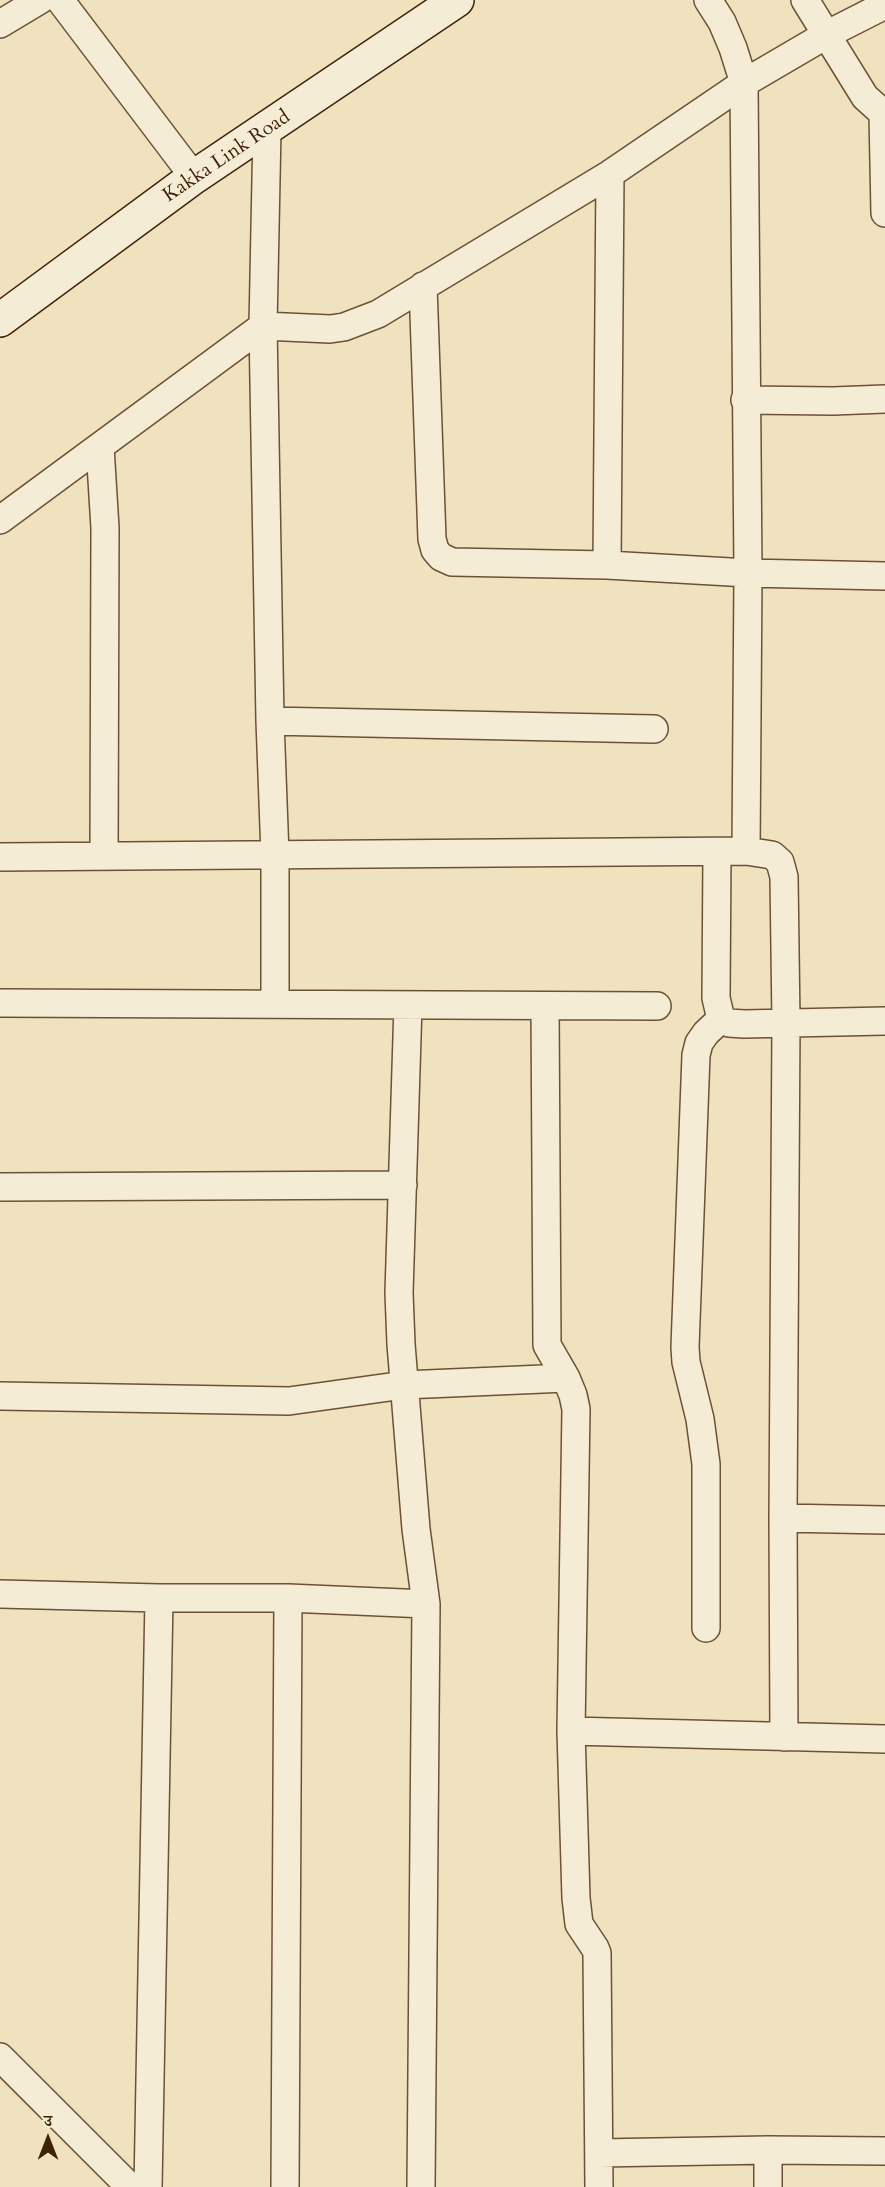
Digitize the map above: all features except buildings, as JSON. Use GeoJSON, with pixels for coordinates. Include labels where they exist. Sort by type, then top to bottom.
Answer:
{"type":"FeatureCollection","features":[{"type":"Feature","properties":{"kind":"street"},"geometry":{"type":"LineString","coordinates":[[0,24],[40,0]]}},
{"type":"Feature","properties":{"kind":"street"},"geometry":{"type":"LineString","coordinates":[[60,0],[194,177]]}},
{"type":"Feature","properties":{"kind":"street","name":"Kakka Link Road"},"geometry":{"type":"LineString","coordinates":[[0,320],[194,177],[457,0]]}},
{"type":"Feature","properties":{"kind":"street"},"geometry":{"type":"LineString","coordinates":[[708,0],[722,22],[744,83],[748,573],[746,851]]}},
{"type":"Feature","properties":{"kind":"street"},"geometry":{"type":"LineString","coordinates":[[806,0],[865,97],[884,115],[885,213]]}},
{"type":"Feature","properties":{"kind":"street"},"geometry":{"type":"LineString","coordinates":[[0,520],[263,326],[330,329],[344,327],[378,314],[610,174],[744,83],[826,35],[885,5]]}},
{"type":"Feature","properties":{"kind":"street"},"geometry":{"type":"LineString","coordinates":[[267,130],[263,326],[270,721],[275,855],[274,1003]]}},
{"type":"Feature","properties":{"kind":"street"},"geometry":{"type":"LineString","coordinates":[[607,566],[610,174]]}},
{"type":"Feature","properties":{"kind":"street"},"geometry":{"type":"LineString","coordinates":[[423,286],[432,538],[435,550],[441,557],[452,562],[885,576]]}},
{"type":"Feature","properties":{"kind":"street"},"geometry":{"type":"LineString","coordinates":[[745,400],[885,399]]}},
{"type":"Feature","properties":{"kind":"street"},"geometry":{"type":"LineString","coordinates":[[100,447],[105,528],[104,856]]}},
{"type":"Feature","properties":{"kind":"street"},"geometry":{"type":"LineString","coordinates":[[270,721],[654,729]]}},
{"type":"Feature","properties":{"kind":"street"},"geometry":{"type":"LineString","coordinates":[[0,857],[746,851],[772,855],[780,862],[783,870],[786,1022],[784,1737]]}},
{"type":"Feature","properties":{"kind":"street"},"geometry":{"type":"LineString","coordinates":[[717,852],[716,998],[721,1019]]}},
{"type":"Feature","properties":{"kind":"street"},"geometry":{"type":"LineString","coordinates":[[0,1003],[657,1006]]}},
{"type":"Feature","properties":{"kind":"street"},"geometry":{"type":"LineString","coordinates":[[408,1005],[399,1293],[416,1529],[426,1604],[421,2187]]}},
{"type":"Feature","properties":{"kind":"street"},"geometry":{"type":"LineString","coordinates":[[545,1006],[547,1346],[566,1378],[576,1409],[571,1731],[577,1917],[595,1948],[597,1959],[599,2187]]}},
{"type":"Feature","properties":{"kind":"street"},"geometry":{"type":"LineString","coordinates":[[721,1019],[729,1023],[885,1021]]}},
{"type":"Feature","properties":{"kind":"street"},"geometry":{"type":"LineString","coordinates":[[706,1628],[706,1464],[700,1419],[686,1362],[685,1347],[696,1055],[699,1043],[721,1019]]}},
{"type":"Feature","properties":{"kind":"street"},"geometry":{"type":"LineString","coordinates":[[0,1187],[403,1185]]}},
{"type":"Feature","properties":{"kind":"street"},"geometry":{"type":"LineString","coordinates":[[0,1396],[289,1401],[404,1385],[566,1378]]}},
{"type":"Feature","properties":{"kind":"street"},"geometry":{"type":"LineString","coordinates":[[783,1518],[885,1520]]}},
{"type":"Feature","properties":{"kind":"street"},"geometry":{"type":"LineString","coordinates":[[0,1594],[288,1598],[426,1604]]}},
{"type":"Feature","properties":{"kind":"street"},"geometry":{"type":"LineString","coordinates":[[148,2187],[159,1598]]}},
{"type":"Feature","properties":{"kind":"street"},"geometry":{"type":"LineString","coordinates":[[285,2187],[288,1598]]}},
{"type":"Feature","properties":{"kind":"street"},"geometry":{"type":"LineString","coordinates":[[571,1731],[885,1739]]}},
{"type":"Feature","properties":{"kind":"street"},"geometry":{"type":"LineString","coordinates":[[0,2057],[130,2187]]}},
{"type":"Feature","properties":{"kind":"street"},"geometry":{"type":"LineString","coordinates":[[599,2153],[768,2150],[885,2151]]}},
{"type":"Feature","properties":{"kind":"street"},"geometry":{"type":"LineString","coordinates":[[768,2150],[768,2187]]}}]}
